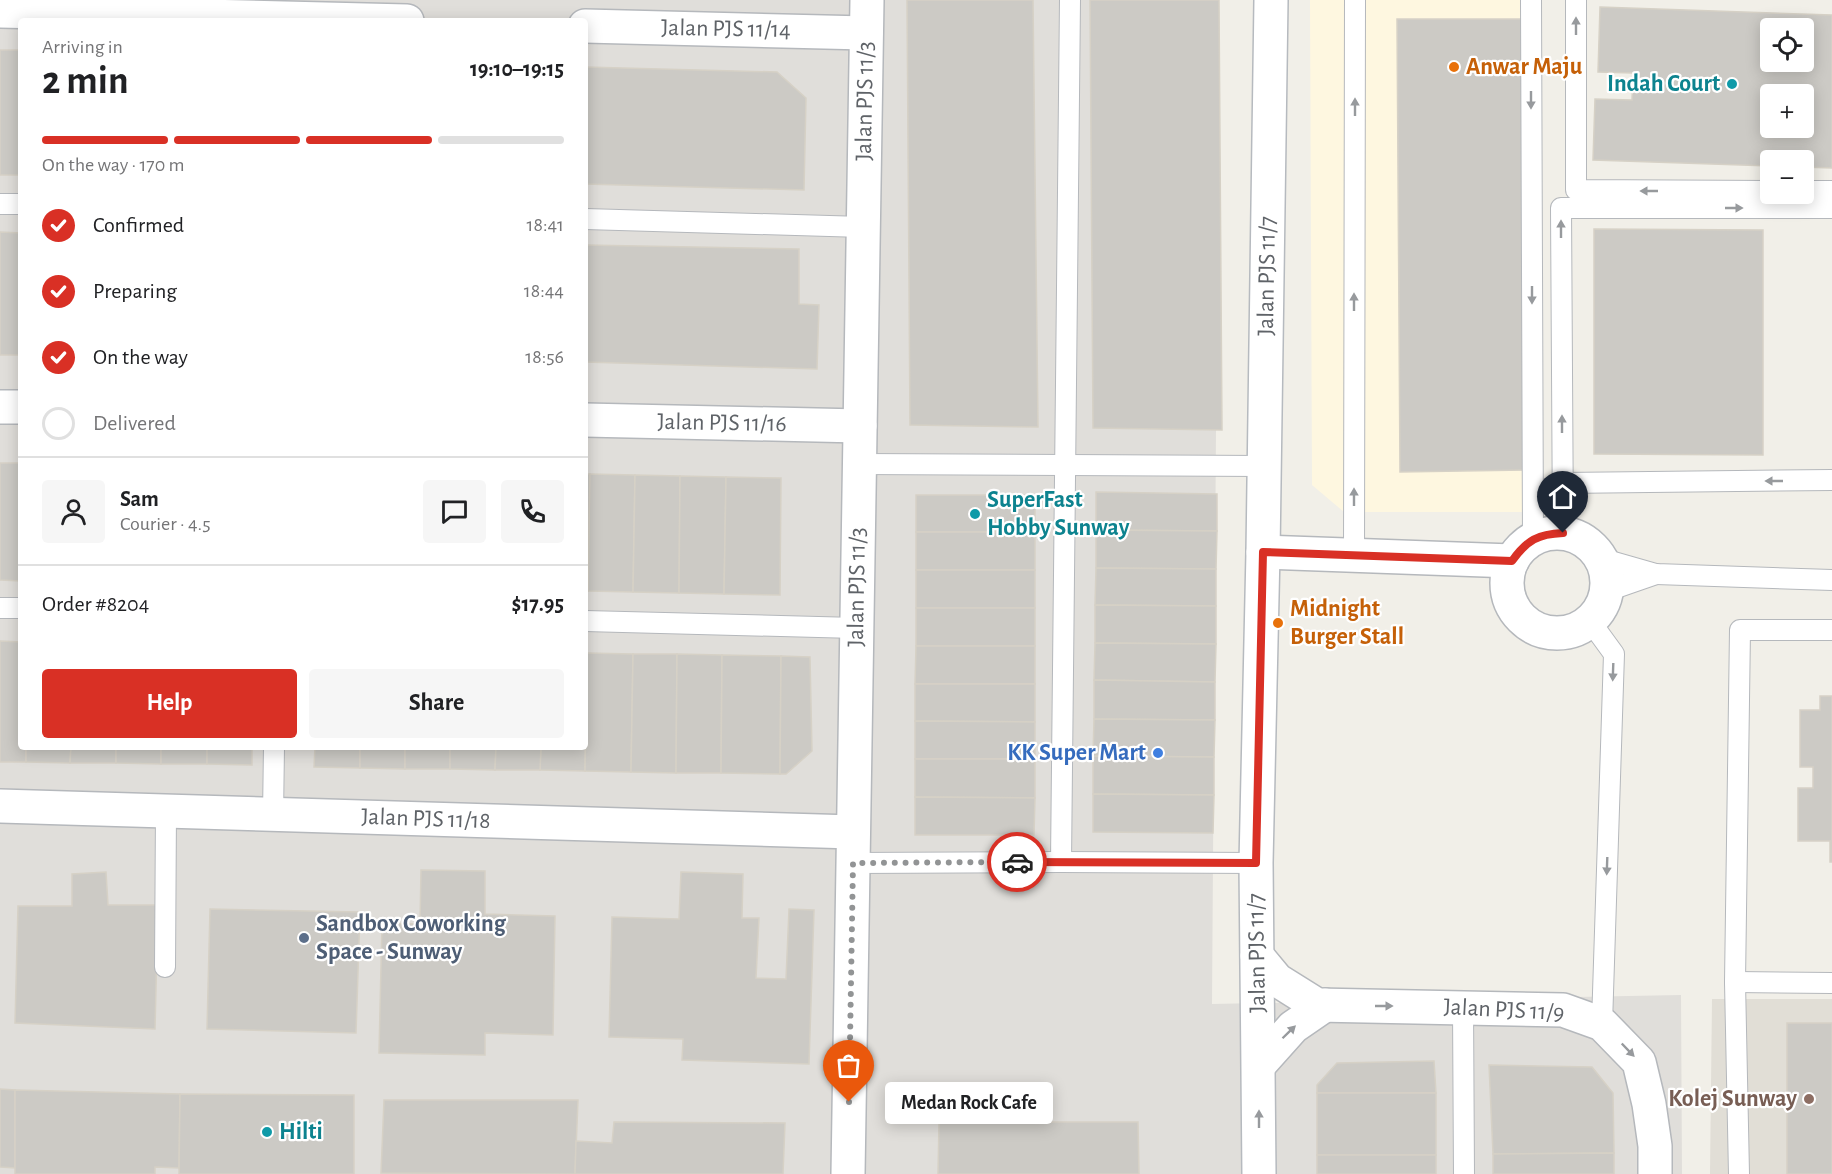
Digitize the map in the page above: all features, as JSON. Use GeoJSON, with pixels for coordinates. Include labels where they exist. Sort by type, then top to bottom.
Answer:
{"type":"FeatureCollection","features":[{"type":"Feature","properties":{"kind":"street","name":"Jalan PJS 11/3"},"geometry":{"type":"LineString","coordinates":[[848,1174],[867,0]]}},
{"type":"Feature","properties":{"kind":"street","name":"Jalan PJS 11/7"},"geometry":{"type":"LineString","coordinates":[[1259,1174],[1256,863],[1271,0]]}},
{"type":"Feature","properties":{"kind":"street"},"geometry":{"type":"LineString","coordinates":[[0,11],[293,13],[364,18]]}},
{"type":"Feature","properties":{"kind":"street","name":"Jalan PJS 11/14"},"geometry":{"type":"LineString","coordinates":[[588,26],[866,33]]}},
{"type":"Feature","properties":{"kind":"street"},"geometry":{"type":"LineString","coordinates":[[0,407],[18,407]]}},
{"type":"Feature","properties":{"kind":"street","name":"Jalan PJS 11/16"},"geometry":{"type":"LineString","coordinates":[[588,420],[860,426]]}},
{"type":"Feature","properties":{"kind":"street"},"geometry":{"type":"LineString","coordinates":[[1263,552],[1354,556],[1536,544],[1578,538],[1591,546],[1600,558],[1607,574],[1607,591],[1601,608],[1590,621],[1575,630],[1558,633],[1542,631],[1526,623],[1514,610],[1508,594],[1507,577],[1536,544]]}},
{"type":"Feature","properties":{"kind":"street","name":"Jalan PJS 11/18"},"geometry":{"type":"LineString","coordinates":[[0,806],[273,815],[853,848]]}},
{"type":"Feature","properties":{"kind":"street","name":"Jalan PJS 11/9"},"geometry":{"type":"LineString","coordinates":[[1257,956],[1277,980],[1317,1005],[1563,1010],[1602,1024],[1639,1062],[1649,1104],[1655,1146],[1655,1174]]}},
{"type":"Feature","properties":{"kind":"street"},"geometry":{"type":"LineString","coordinates":[[1259,1065],[1293,1027],[1325,1005]]}},
{"type":"Feature","properties":{"kind":"lane"},"geometry":{"type":"LineString","coordinates":[[1061,862],[1070,0]]}},
{"type":"Feature","properties":{"kind":"lane"},"geometry":{"type":"LineString","coordinates":[[1354,556],[1355,0]]}},
{"type":"Feature","properties":{"kind":"lane"},"geometry":{"type":"LineString","coordinates":[[1531,0],[1536,544]]}},
{"type":"Feature","properties":{"kind":"lane"},"geometry":{"type":"LineString","coordinates":[[1576,0],[1575,190],[1760,191]]}},
{"type":"Feature","properties":{"kind":"lane"},"geometry":{"type":"LineString","coordinates":[[1814,191],[1832,191]]}},
{"type":"Feature","properties":{"kind":"lane"},"geometry":{"type":"LineString","coordinates":[[0,204],[18,204]]}},
{"type":"Feature","properties":{"kind":"lane"},"geometry":{"type":"LineString","coordinates":[[1536,544],[1563,483],[1561,207],[1832,208]]}},
{"type":"Feature","properties":{"kind":"lane"},"geometry":{"type":"LineString","coordinates":[[588,219],[863,227]]}},
{"type":"Feature","properties":{"kind":"lane"},"geometry":{"type":"LineString","coordinates":[[859,464],[1263,466]]}},
{"type":"Feature","properties":{"kind":"lane"},"geometry":{"type":"LineString","coordinates":[[1563,483],[1832,480]]}},
{"type":"Feature","properties":{"kind":"lane"},"geometry":{"type":"LineString","coordinates":[[1600,558],[1656,574],[1832,580]]}},
{"type":"Feature","properties":{"kind":"lane"},"geometry":{"type":"LineString","coordinates":[[1607,591],[1656,574]]}},
{"type":"Feature","properties":{"kind":"lane"},"geometry":{"type":"LineString","coordinates":[[0,608],[18,608]]}},
{"type":"Feature","properties":{"kind":"lane"},"geometry":{"type":"LineString","coordinates":[[588,621],[856,628]]}},
{"type":"Feature","properties":{"kind":"lane"},"geometry":{"type":"LineString","coordinates":[[1590,621],[1614,654],[1602,1024]]}},
{"type":"Feature","properties":{"kind":"lane"},"geometry":{"type":"LineString","coordinates":[[1739,1174],[1735,982],[1740,630],[1832,630]]}},
{"type":"Feature","properties":{"kind":"lane"},"geometry":{"type":"LineString","coordinates":[[273,815],[274,750]]}},
{"type":"Feature","properties":{"kind":"lane"},"geometry":{"type":"LineString","coordinates":[[165,967],[166,811]]}},
{"type":"Feature","properties":{"kind":"lane"},"geometry":{"type":"LineString","coordinates":[[853,848],[1061,862],[1256,863]]}},
{"type":"Feature","properties":{"kind":"lane"},"geometry":{"type":"LineString","coordinates":[[1735,982],[1832,983]]}},
{"type":"Feature","properties":{"kind":"lane"},"geometry":{"type":"LineString","coordinates":[[1463,1007],[1464,1174]]}},
{"type":"Feature","properties":{"kind":"shaded area"},"geometry":{"type":"Polygon","coordinates":[[[0,0],[1219,0],[1212,1004],[1681,995],[1682,1174],[0,1174],[0,0]]]}},
{"type":"Feature","properties":{"kind":"shaded area"},"geometry":{"type":"Polygon","coordinates":[[[1310,0],[1536,0],[1538,512],[1344,512],[1312,485],[1310,0]]]}},
{"type":"Feature","properties":{"kind":"shaded area"},"geometry":{"type":"Polygon","coordinates":[[[1712,999],[1832,999],[1832,1174],[1710,1174],[1712,999]]]}},
{"type":"Feature","properties":{"kind":"building"},"geometry":{"type":"Polygon","coordinates":[[[907,0],[1033,0],[1038,427],[910,425],[907,0]]]}},
{"type":"Feature","properties":{"kind":"building"},"geometry":{"type":"Polygon","coordinates":[[[1090,0],[1219,0],[1222,430],[1093,428],[1090,0]]]}},
{"type":"Feature","properties":{"kind":"building","name":"Indah Court"},"geometry":{"type":"Polygon","coordinates":[[[1600,7],[1832,15],[1832,168],[1814,167],[1814,150],[1760,150],[1760,166],[1593,160],[1595,99],[1632,100],[1633,73],[1598,72],[1600,7]]]}},
{"type":"Feature","properties":{"kind":"building"},"geometry":{"type":"Polygon","coordinates":[[[1397,19],[1529,19],[1533,470],[1400,472],[1397,19]]]}},
{"type":"Feature","properties":{"kind":"building"},"geometry":{"type":"Polygon","coordinates":[[[0,50],[18,50],[18,175],[0,175],[0,50]]]}},
{"type":"Feature","properties":{"kind":"building"},"geometry":{"type":"Polygon","coordinates":[[[588,67],[777,72],[806,98],[804,190],[588,184],[588,67]]]}},
{"type":"Feature","properties":{"kind":"building"},"geometry":{"type":"Polygon","coordinates":[[[1594,229],[1763,230],[1763,455],[1594,454],[1594,229]]]}},
{"type":"Feature","properties":{"kind":"building"},"geometry":{"type":"Polygon","coordinates":[[[0,232],[18,233],[18,355],[0,355],[0,232]]]}},
{"type":"Feature","properties":{"kind":"building"},"geometry":{"type":"Polygon","coordinates":[[[588,245],[799,249],[799,304],[819,305],[817,369],[588,362],[588,245]]]}},
{"type":"Feature","properties":{"kind":"building"},"geometry":{"type":"Polygon","coordinates":[[[0,463],[18,463],[18,581],[0,580],[0,463]]]}},
{"type":"Feature","properties":{"kind":"building"},"geometry":{"type":"Polygon","coordinates":[[[588,474],[590,474],[588,591],[588,474]]]}},
{"type":"Feature","properties":{"kind":"building"},"geometry":{"type":"Polygon","coordinates":[[[590,474],[635,475],[633,592],[588,591],[590,474]]]}},
{"type":"Feature","properties":{"kind":"building"},"geometry":{"type":"Polygon","coordinates":[[[635,475],[680,476],[679,593],[633,592],[635,475]]]}},
{"type":"Feature","properties":{"kind":"building"},"geometry":{"type":"Polygon","coordinates":[[[680,476],[726,477],[724,594],[679,593],[680,476]]]}},
{"type":"Feature","properties":{"kind":"building"},"geometry":{"type":"Polygon","coordinates":[[[726,477],[781,478],[780,595],[724,594],[726,477]]]}},
{"type":"Feature","properties":{"kind":"building"},"geometry":{"type":"Polygon","coordinates":[[[1096,492],[1217,494],[1217,531],[1096,530],[1096,492]]]}},
{"type":"Feature","properties":{"kind":"building","name":"SuperFast Hobby Sunway"},"geometry":{"type":"Polygon","coordinates":[[[916,495],[1035,495],[1035,532],[916,532],[916,495]]]}},
{"type":"Feature","properties":{"kind":"building"},"geometry":{"type":"Polygon","coordinates":[[[1096,530],[1217,531],[1216,569],[1096,568],[1096,530]]]}},
{"type":"Feature","properties":{"kind":"building"},"geometry":{"type":"Polygon","coordinates":[[[916,532],[1035,532],[1035,570],[916,570],[916,532]]]}},
{"type":"Feature","properties":{"kind":"building"},"geometry":{"type":"Polygon","coordinates":[[[1096,568],[1216,569],[1216,606],[1095,605],[1096,568]]]}},
{"type":"Feature","properties":{"kind":"building"},"geometry":{"type":"Polygon","coordinates":[[[916,570],[1035,570],[1035,608],[916,608],[916,570]]]}},
{"type":"Feature","properties":{"kind":"building"},"geometry":{"type":"Polygon","coordinates":[[[1095,605],[1216,606],[1216,644],[1095,643],[1095,605]]]}},
{"type":"Feature","properties":{"kind":"building"},"geometry":{"type":"Polygon","coordinates":[[[916,608],[1035,608],[1035,646],[916,646],[916,608]]]}},
{"type":"Feature","properties":{"kind":"building"},"geometry":{"type":"Polygon","coordinates":[[[0,641],[18,642],[18,750],[26,750],[26,762],[0,762],[0,641]]]}},
{"type":"Feature","properties":{"kind":"building"},"geometry":{"type":"Polygon","coordinates":[[[1095,643],[1216,644],[1215,682],[1094,680],[1095,643]]]}},
{"type":"Feature","properties":{"kind":"building"},"geometry":{"type":"Polygon","coordinates":[[[916,646],[1035,646],[1035,684],[915,684],[916,646]]]}},
{"type":"Feature","properties":{"kind":"building"},"geometry":{"type":"Polygon","coordinates":[[[588,653],[633,654],[631,772],[585,771],[585,750],[588,750],[588,653]]]}},
{"type":"Feature","properties":{"kind":"building"},"geometry":{"type":"Polygon","coordinates":[[[633,654],[677,654],[676,773],[631,772],[633,654]]]}},
{"type":"Feature","properties":{"kind":"building"},"geometry":{"type":"Polygon","coordinates":[[[677,654],[722,655],[721,773],[676,773],[677,654]]]}},
{"type":"Feature","properties":{"kind":"building"},"geometry":{"type":"Polygon","coordinates":[[[722,655],[781,656],[780,774],[721,773],[722,655]]]}},
{"type":"Feature","properties":{"kind":"building"},"geometry":{"type":"Polygon","coordinates":[[[781,656],[810,657],[812,751],[786,774],[780,774],[781,656]]]}},
{"type":"Feature","properties":{"kind":"building"},"geometry":{"type":"Polygon","coordinates":[[[1094,680],[1215,682],[1215,720],[1094,719],[1094,680]]]}},
{"type":"Feature","properties":{"kind":"building"},"geometry":{"type":"Polygon","coordinates":[[[915,684],[1035,684],[1035,722],[915,721],[915,684]]]}},
{"type":"Feature","properties":{"kind":"building"},"geometry":{"type":"Polygon","coordinates":[[[1820,696],[1832,696],[1832,862],[1830,862],[1830,841],[1798,841],[1798,788],[1813,788],[1813,767],[1800,767],[1800,710],[1820,710],[1820,696]]]}},
{"type":"Feature","properties":{"kind":"building"},"geometry":{"type":"Polygon","coordinates":[[[1094,719],[1215,720],[1214,757],[1093,756],[1094,719]]]}},
{"type":"Feature","properties":{"kind":"building"},"geometry":{"type":"Polygon","coordinates":[[[915,721],[1035,722],[1035,759],[915,759],[915,721]]]}},
{"type":"Feature","properties":{"kind":"building"},"geometry":{"type":"Polygon","coordinates":[[[26,750],[71,750],[70,763],[26,762],[26,750]]]}},
{"type":"Feature","properties":{"kind":"building"},"geometry":{"type":"Polygon","coordinates":[[[71,750],[116,750],[116,763],[70,763],[71,750]]]}},
{"type":"Feature","properties":{"kind":"building"},"geometry":{"type":"Polygon","coordinates":[[[116,750],[161,750],[161,764],[116,763],[116,750]]]}},
{"type":"Feature","properties":{"kind":"building"},"geometry":{"type":"Polygon","coordinates":[[[161,750],[207,750],[207,764],[161,764],[161,750]]]}},
{"type":"Feature","properties":{"kind":"building"},"geometry":{"type":"Polygon","coordinates":[[[207,750],[252,750],[252,765],[207,764],[207,750]]]}},
{"type":"Feature","properties":{"kind":"building"},"geometry":{"type":"Polygon","coordinates":[[[315,750],[360,750],[360,768],[314,767],[315,750]]]}},
{"type":"Feature","properties":{"kind":"building"},"geometry":{"type":"Polygon","coordinates":[[[360,750],[405,750],[405,769],[360,768],[360,750]]]}},
{"type":"Feature","properties":{"kind":"building"},"geometry":{"type":"Polygon","coordinates":[[[405,750],[450,750],[450,769],[405,769],[405,750]]]}},
{"type":"Feature","properties":{"kind":"building"},"geometry":{"type":"Polygon","coordinates":[[[450,750],[496,750],[495,770],[450,769],[450,750]]]}},
{"type":"Feature","properties":{"kind":"building"},"geometry":{"type":"Polygon","coordinates":[[[496,750],[541,750],[540,770],[495,770],[496,750]]]}},
{"type":"Feature","properties":{"kind":"building"},"geometry":{"type":"Polygon","coordinates":[[[541,750],[585,750],[585,771],[540,770],[541,750]]]}},
{"type":"Feature","properties":{"kind":"building"},"geometry":{"type":"Polygon","coordinates":[[[1093,756],[1214,757],[1214,795],[1093,794],[1093,756]]]}},
{"type":"Feature","properties":{"kind":"building"},"geometry":{"type":"Polygon","coordinates":[[[915,759],[1035,759],[1035,798],[915,797],[915,759]]]}},
{"type":"Feature","properties":{"kind":"building"},"geometry":{"type":"Polygon","coordinates":[[[1093,794],[1214,795],[1213,833],[1093,832],[1093,794]]]}},
{"type":"Feature","properties":{"kind":"building"},"geometry":{"type":"Polygon","coordinates":[[[915,797],[1035,798],[1034,835],[915,835],[915,797]]]}},
{"type":"Feature","properties":{"kind":"building"},"geometry":{"type":"Polygon","coordinates":[[[421,870],[485,871],[485,914],[555,916],[553,1035],[485,1033],[485,1055],[379,1053],[382,923],[420,924],[421,870]]]}},
{"type":"Feature","properties":{"kind":"building"},"geometry":{"type":"Polygon","coordinates":[[[106,872],[108,905],[158,905],[155,1029],[15,1023],[18,906],[72,906],[72,874],[106,872]]]}},
{"type":"Feature","properties":{"kind":"building"},"geometry":{"type":"Polygon","coordinates":[[[681,872],[743,874],[742,918],[759,918],[756,978],[786,979],[789,909],[814,910],[809,1064],[682,1060],[683,1039],[609,1037],[612,917],[679,919],[681,872]]]}},
{"type":"Feature","properties":{"kind":"building"},"geometry":{"type":"Polygon","coordinates":[[[210,909],[360,912],[356,1033],[207,1029],[210,909]]]}},
{"type":"Feature","properties":{"kind":"building","name":"Kolej Sunway"},"geometry":{"type":"Polygon","coordinates":[[[1787,1023],[1832,1023],[1832,1174],[1787,1174],[1787,1023]]]}},
{"type":"Feature","properties":{"kind":"building"},"geometry":{"type":"Polygon","coordinates":[[[1434,1061],[1436,1093],[1317,1093],[1317,1085],[1337,1063],[1434,1061]]]}},
{"type":"Feature","properties":{"kind":"building"},"geometry":{"type":"Polygon","coordinates":[[[1489,1065],[1592,1067],[1613,1093],[1614,1153],[1493,1154],[1489,1065]]]}},
{"type":"Feature","properties":{"kind":"building"},"geometry":{"type":"Polygon","coordinates":[[[0,1089],[15,1090],[15,1168],[0,1167],[0,1089]]]}},
{"type":"Feature","properties":{"kind":"building"},"geometry":{"type":"Polygon","coordinates":[[[15,1090],[180,1094],[179,1168],[155,1167],[155,1174],[15,1174],[15,1090]]]}},
{"type":"Feature","properties":{"kind":"building"},"geometry":{"type":"Polygon","coordinates":[[[1317,1093],[1436,1093],[1436,1155],[1317,1155],[1317,1093]]]}},
{"type":"Feature","properties":{"kind":"building","name":"Hilti"},"geometry":{"type":"Polygon","coordinates":[[[180,1094],[354,1095],[354,1174],[179,1174],[180,1094]]]}},
{"type":"Feature","properties":{"kind":"building"},"geometry":{"type":"Polygon","coordinates":[[[384,1100],[578,1100],[575,1174],[381,1173],[384,1100]]]}},
{"type":"Feature","properties":{"kind":"building"},"geometry":{"type":"Polygon","coordinates":[[[614,1122],[785,1123],[783,1174],[575,1174],[576,1141],[612,1143],[614,1122]]]}},
{"type":"Feature","properties":{"kind":"building"},"geometry":{"type":"Polygon","coordinates":[[[939,1122],[1138,1122],[1139,1174],[938,1174],[939,1122]]]}},
{"type":"Feature","properties":{"kind":"building"},"geometry":{"type":"Polygon","coordinates":[[[1614,1153],[1614,1174],[1493,1174],[1493,1154],[1614,1153]]]}},
{"type":"Feature","properties":{"kind":"building"},"geometry":{"type":"Polygon","coordinates":[[[1317,1155],[1436,1155],[1436,1174],[1317,1174],[1317,1155]]]}},
{"type":"Feature","properties":{"kind":"way so far"},"geometry":{"type":"LineString","coordinates":[[849,1102],[853,863],[1017,862]]}},
{"type":"Feature","properties":{"kind":"place","name":"Anwar Maju"},"geometry":{"type":"Point","coordinates":[1454,67]}},
{"type":"Feature","properties":{"kind":"place","name":"Indah Court"},"geometry":{"type":"Point","coordinates":[1732,84]}},
{"type":"Feature","properties":{"kind":"place","name":"SuperFast Hobby Sunway"},"geometry":{"type":"Point","coordinates":[975,514]}},
{"type":"Feature","properties":{"kind":"place","name":"Midnight Burger Stall"},"geometry":{"type":"Point","coordinates":[1278,623]}},
{"type":"Feature","properties":{"kind":"place","name":"KK Super Mart"},"geometry":{"type":"Point","coordinates":[1158,753]}},
{"type":"Feature","properties":{"kind":"place","name":"Sandbox Coworking Space - Sunway"},"geometry":{"type":"Point","coordinates":[304,938]}},
{"type":"Feature","properties":{"kind":"place","name":"Kolej Sunway"},"geometry":{"type":"Point","coordinates":[1809,1099]}},
{"type":"Feature","properties":{"kind":"place","name":"Medan Rock Cafe"},"geometry":{"type":"Point","coordinates":[849,1102]}},
{"type":"Feature","properties":{"kind":"place","name":"Hilti"},"geometry":{"type":"Point","coordinates":[267,1132]}},
{"type":"Feature","properties":{"kind":"route"},"geometry":{"type":"LineString","coordinates":[[1017,862],[1256,863],[1263,552],[1512,561],[1521,548],[1533,539],[1548,534],[1563,533]]}}]}
